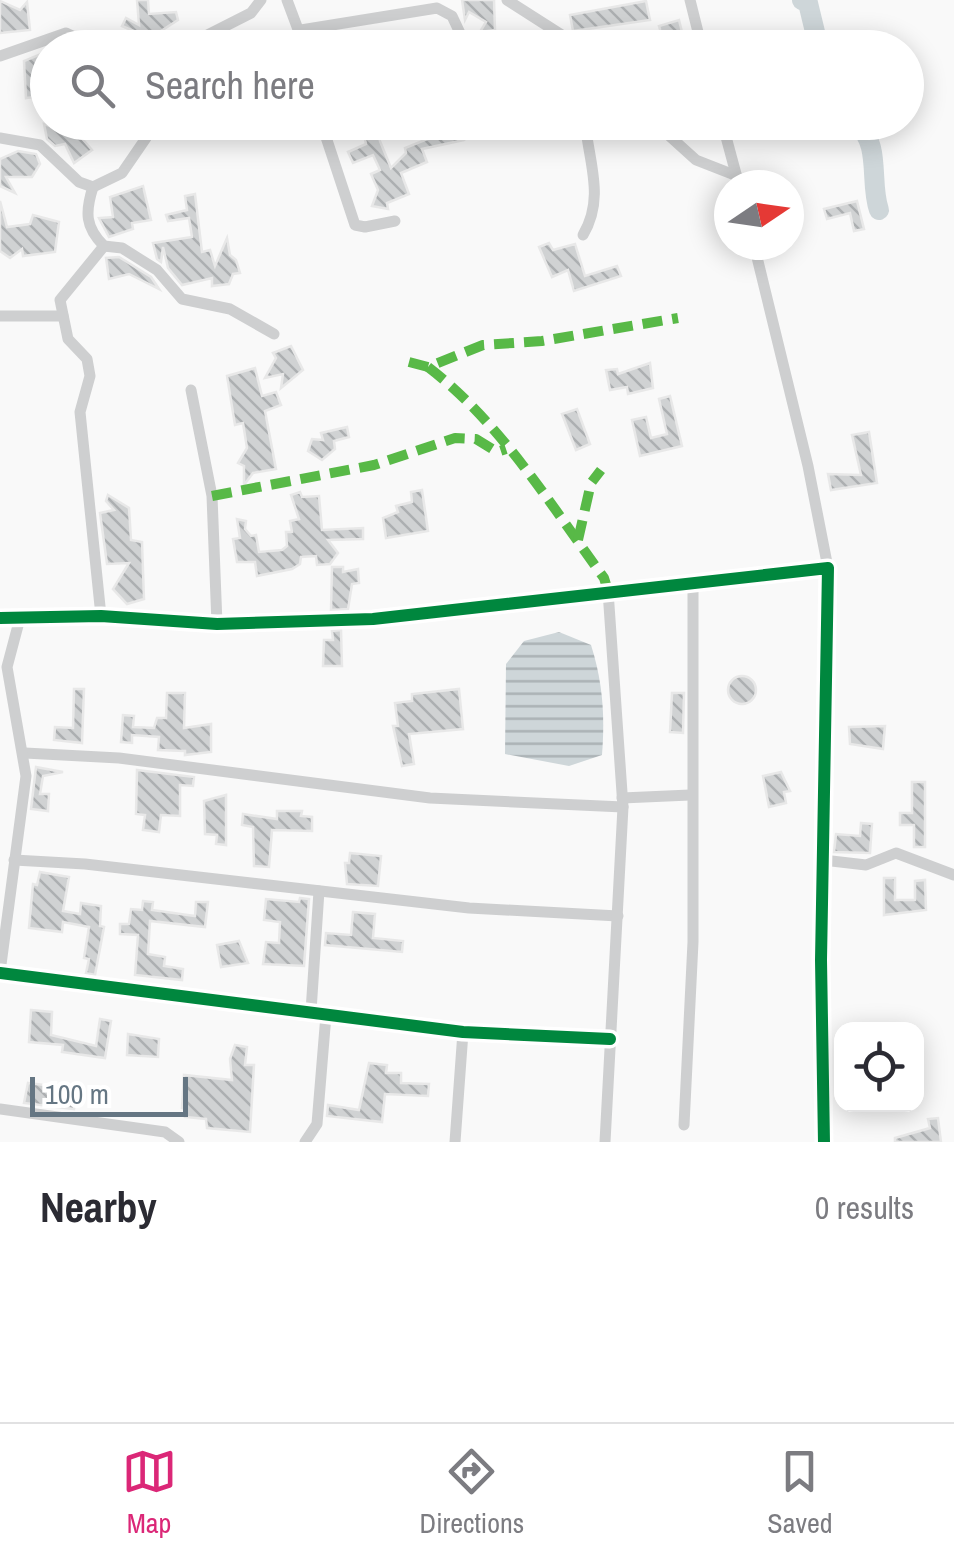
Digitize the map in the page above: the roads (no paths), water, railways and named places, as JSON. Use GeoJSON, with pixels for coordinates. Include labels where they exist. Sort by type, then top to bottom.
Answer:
{"type":"FeatureCollection","features":[{"type":"Feature","properties":{"kind":"street"},"geometry":{"type":"LineString","coordinates":[[217,30],[251,13],[262,0]]}},
{"type":"Feature","properties":{"kind":"street"},"geometry":{"type":"LineString","coordinates":[[287,0],[301,30],[437,8],[452,16],[459,30]]}},
{"type":"Feature","properties":{"kind":"street"},"geometry":{"type":"LineString","coordinates":[[506,0],[554,30]]}},
{"type":"Feature","properties":{"kind":"street"},"geometry":{"type":"LineString","coordinates":[[690,0],[698,30]]}},
{"type":"Feature","properties":{"kind":"street"},"geometry":{"type":"LineString","coordinates":[[0,56],[30,46]]}},
{"type":"Feature","properties":{"kind":"street"},"geometry":{"type":"LineString","coordinates":[[0,138],[40,146],[79,182],[93,187],[122,173],[145,140]]}},
{"type":"Feature","properties":{"kind":"street"},"geometry":{"type":"LineString","coordinates":[[326,140],[355,224],[364,228],[396,221]]}},
{"type":"Feature","properties":{"kind":"street"},"geometry":{"type":"LineString","coordinates":[[583,236],[593,219],[596,183],[589,140]]}},
{"type":"Feature","properties":{"kind":"street"},"geometry":{"type":"LineString","coordinates":[[674,140],[696,160],[717,170]]}},
{"type":"Feature","properties":{"kind":"street"},"geometry":{"type":"LineString","coordinates":[[727,140],[735,170]]}},
{"type":"Feature","properties":{"kind":"street"},"geometry":{"type":"LineString","coordinates":[[93,187],[86,208],[88,222],[104,246],[122,248],[156,270],[182,299],[230,309],[274,334]]}},
{"type":"Feature","properties":{"kind":"street"},"geometry":{"type":"LineString","coordinates":[[101,616],[80,412],[90,376],[86,359],[68,339],[60,300],[63,290],[104,246]]}},
{"type":"Feature","properties":{"kind":"street"},"geometry":{"type":"LineString","coordinates":[[758,260],[808,466],[828,568],[824,1142]]}},
{"type":"Feature","properties":{"kind":"street"},"geometry":{"type":"LineString","coordinates":[[0,316],[63,316]]}},
{"type":"Feature","properties":{"kind":"street"},"geometry":{"type":"LineString","coordinates":[[191,390],[212,496],[217,624]]}},
{"type":"Feature","properties":{"kind":"street"},"geometry":{"type":"LineString","coordinates":[[0,618],[101,616],[217,624],[373,619],[828,568]]}},
{"type":"Feature","properties":{"kind":"street"},"geometry":{"type":"LineString","coordinates":[[684,1125],[694,942],[690,795],[693,582]]}},
{"type":"Feature","properties":{"kind":"street"},"geometry":{"type":"LineString","coordinates":[[606,1142],[622,802],[608,591]]}},
{"type":"Feature","properties":{"kind":"street"},"geometry":{"type":"LineString","coordinates":[[20,618],[7,667],[25,753],[25,793],[0,972],[463,1032],[610,1039]]}},
{"type":"Feature","properties":{"kind":"street"},"geometry":{"type":"LineString","coordinates":[[25,753],[120,758],[430,798],[622,802],[690,795]]}},
{"type":"Feature","properties":{"kind":"street"},"geometry":{"type":"LineString","coordinates":[[823,860],[866,865],[896,852],[954,875]]}},
{"type":"Feature","properties":{"kind":"street"},"geometry":{"type":"LineString","coordinates":[[14,860],[85,864],[468,908],[618,916]]}},
{"type":"Feature","properties":{"kind":"street"},"geometry":{"type":"LineString","coordinates":[[311,1011],[319,891]]}},
{"type":"Feature","properties":{"kind":"street"},"geometry":{"type":"LineString","coordinates":[[305,1142],[317,1124],[326,1015]]}},
{"type":"Feature","properties":{"kind":"street"},"geometry":{"type":"LineString","coordinates":[[455,1142],[463,1032]]}},
{"type":"Feature","properties":{"kind":"street"},"geometry":{"type":"LineString","coordinates":[[0,1110],[166,1132],[176,1142]]}},
{"type":"Feature","properties":{"kind":"waterway"},"geometry":{"type":"LineString","coordinates":[[802,0],[808,3],[815,30]]}},
{"type":"Feature","properties":{"kind":"waterway"},"geometry":{"type":"LineString","coordinates":[[868,140],[879,210]]}}]}
